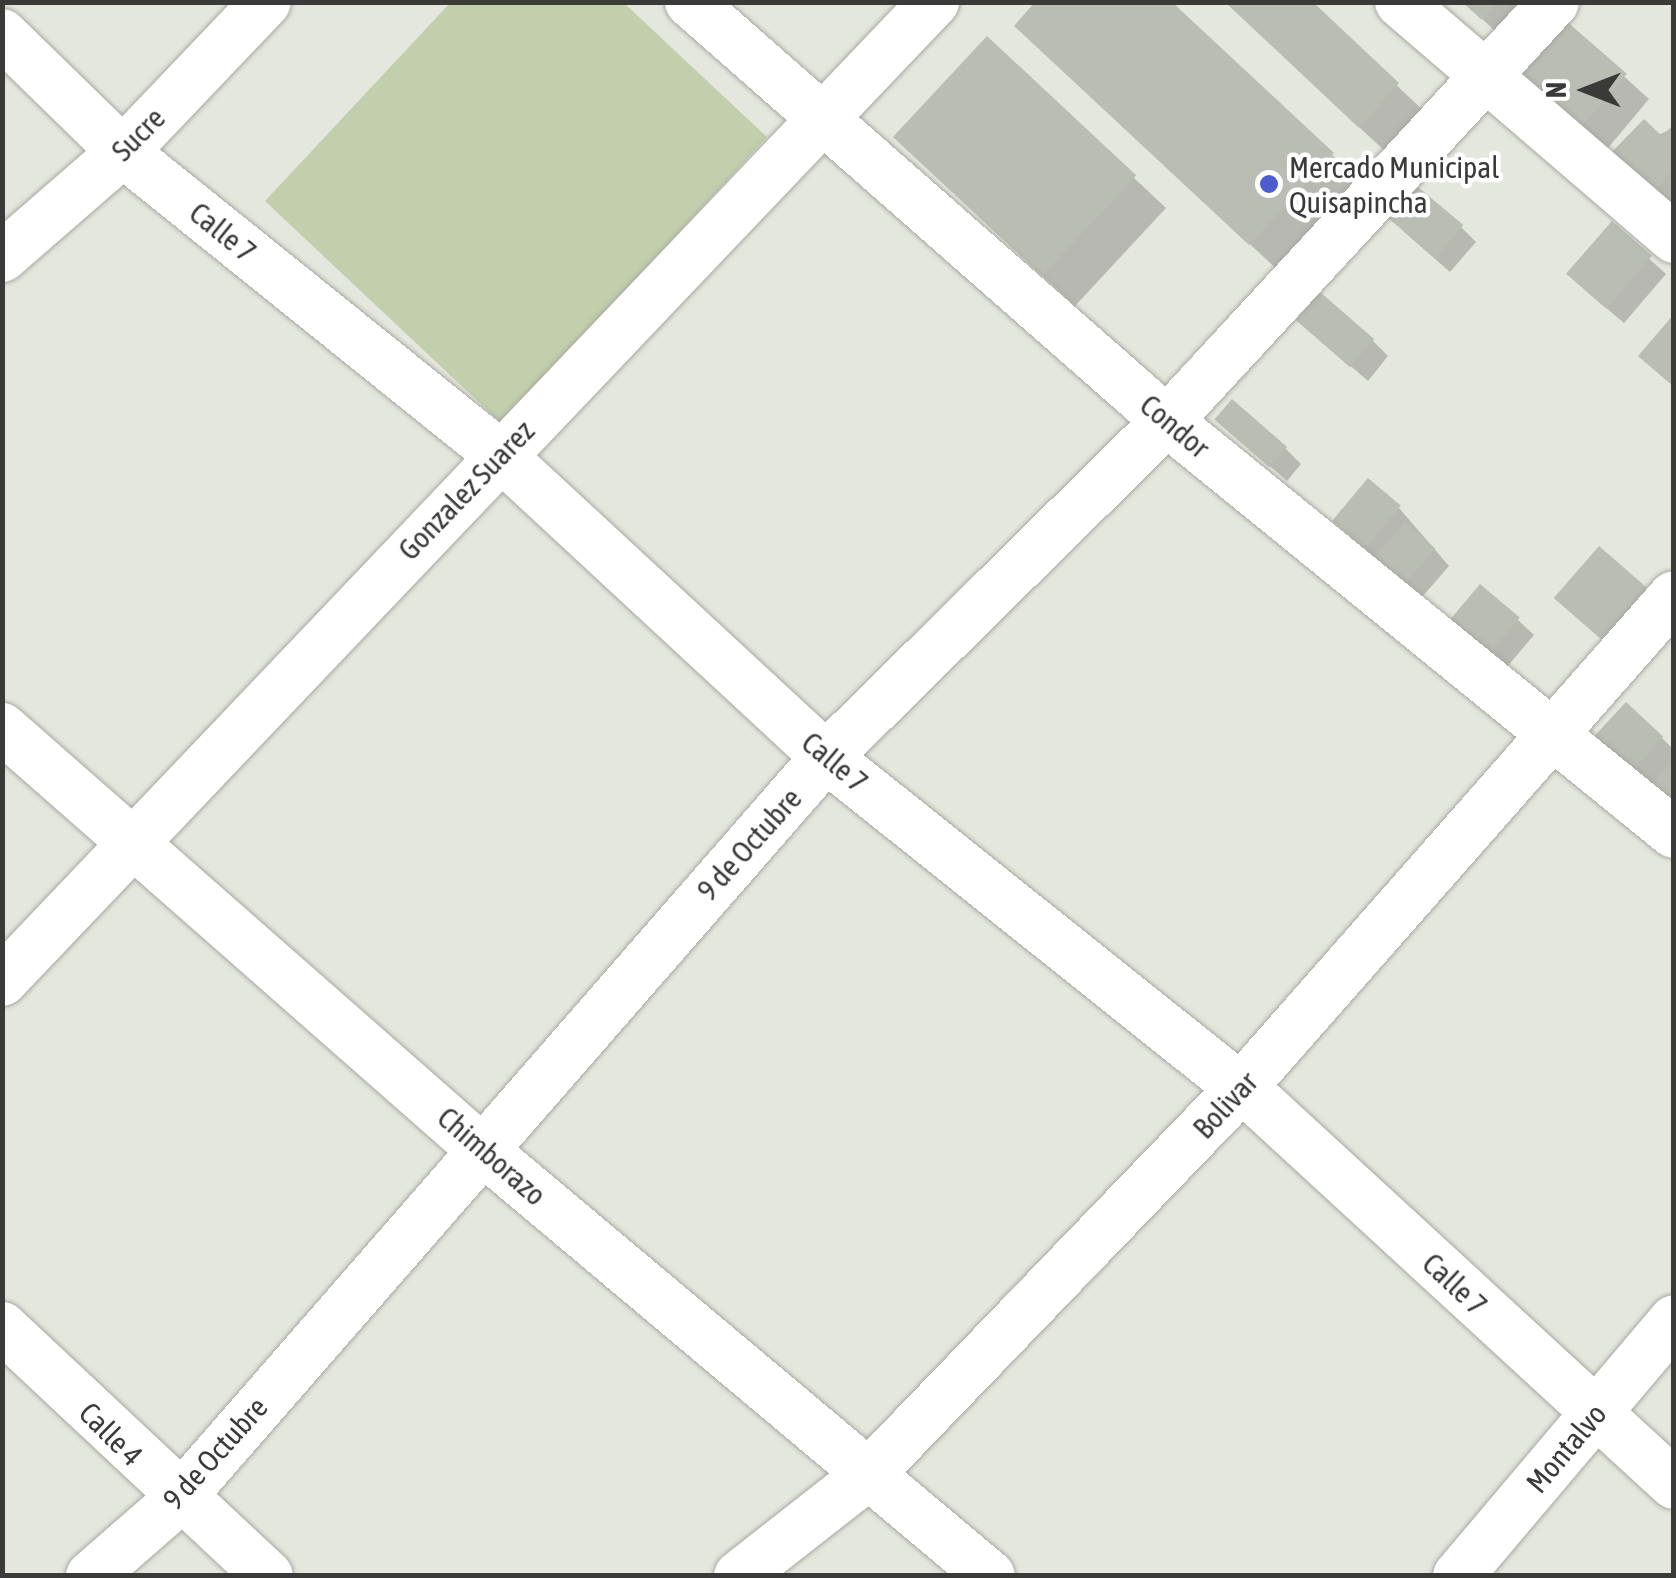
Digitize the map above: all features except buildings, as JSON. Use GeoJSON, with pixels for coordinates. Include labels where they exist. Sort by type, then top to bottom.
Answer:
{"type":"FeatureCollection","features":[{"type":"Feature","properties":{"kind":"street","name":"Sucre"},"geometry":{"type":"LineString","coordinates":[[2,256],[123,152],[266,2]]}},
{"type":"Feature","properties":{"kind":"street","name":"Condor"},"geometry":{"type":"LineString","coordinates":[[690,2],[1167,421],[1556,731],[1674,833]]}},
{"type":"Feature","properties":{"kind":"street","name":"Gonzalez Suarez"},"geometry":{"type":"LineString","coordinates":[[2,980],[133,837],[500,454],[828,120],[934,2]]}},
{"type":"Feature","properties":{"kind":"street"},"geometry":{"type":"LineString","coordinates":[[1400,2],[1484,82],[1674,238]]}},
{"type":"Feature","properties":{"kind":"street","name":"9 de Octubre"},"geometry":{"type":"LineString","coordinates":[[91,1576],[178,1500],[479,1146],[826,757],[1167,421],[1554,2]]}},
{"type":"Feature","properties":{"kind":"street","name":"Calle 7"},"geometry":{"type":"LineString","coordinates":[[2,34],[123,152],[500,454],[826,757],[1242,1088],[1674,1484]]}},
{"type":"Feature","properties":{"kind":"street","name":"Bolivar"},"geometry":{"type":"LineString","coordinates":[[739,1576],[869,1474],[1242,1088],[1674,596]]}},
{"type":"Feature","properties":{"kind":"street","name":"Chimborazo"},"geometry":{"type":"LineString","coordinates":[[2,728],[133,837],[479,1146],[990,1576]]}},
{"type":"Feature","properties":{"kind":"street","name":"Montalvo"},"geometry":{"type":"LineString","coordinates":[[1458,1576],[1674,1320]]}},
{"type":"Feature","properties":{"kind":"street","name":"Calle 4"},"geometry":{"type":"LineString","coordinates":[[2,1327],[178,1500],[268,1576]]}},
{"type":"Feature","properties":{"kind":"green space"},"geometry":{"type":"Polygon","coordinates":[[[450,3],[624,3],[767,137],[502,424],[265,201],[450,3]]]}},
{"type":"Feature","properties":{"kind":"place","name":"Mercado Municipal Quisapincha"},"geometry":{"type":"Point","coordinates":[1269,184]}}]}
